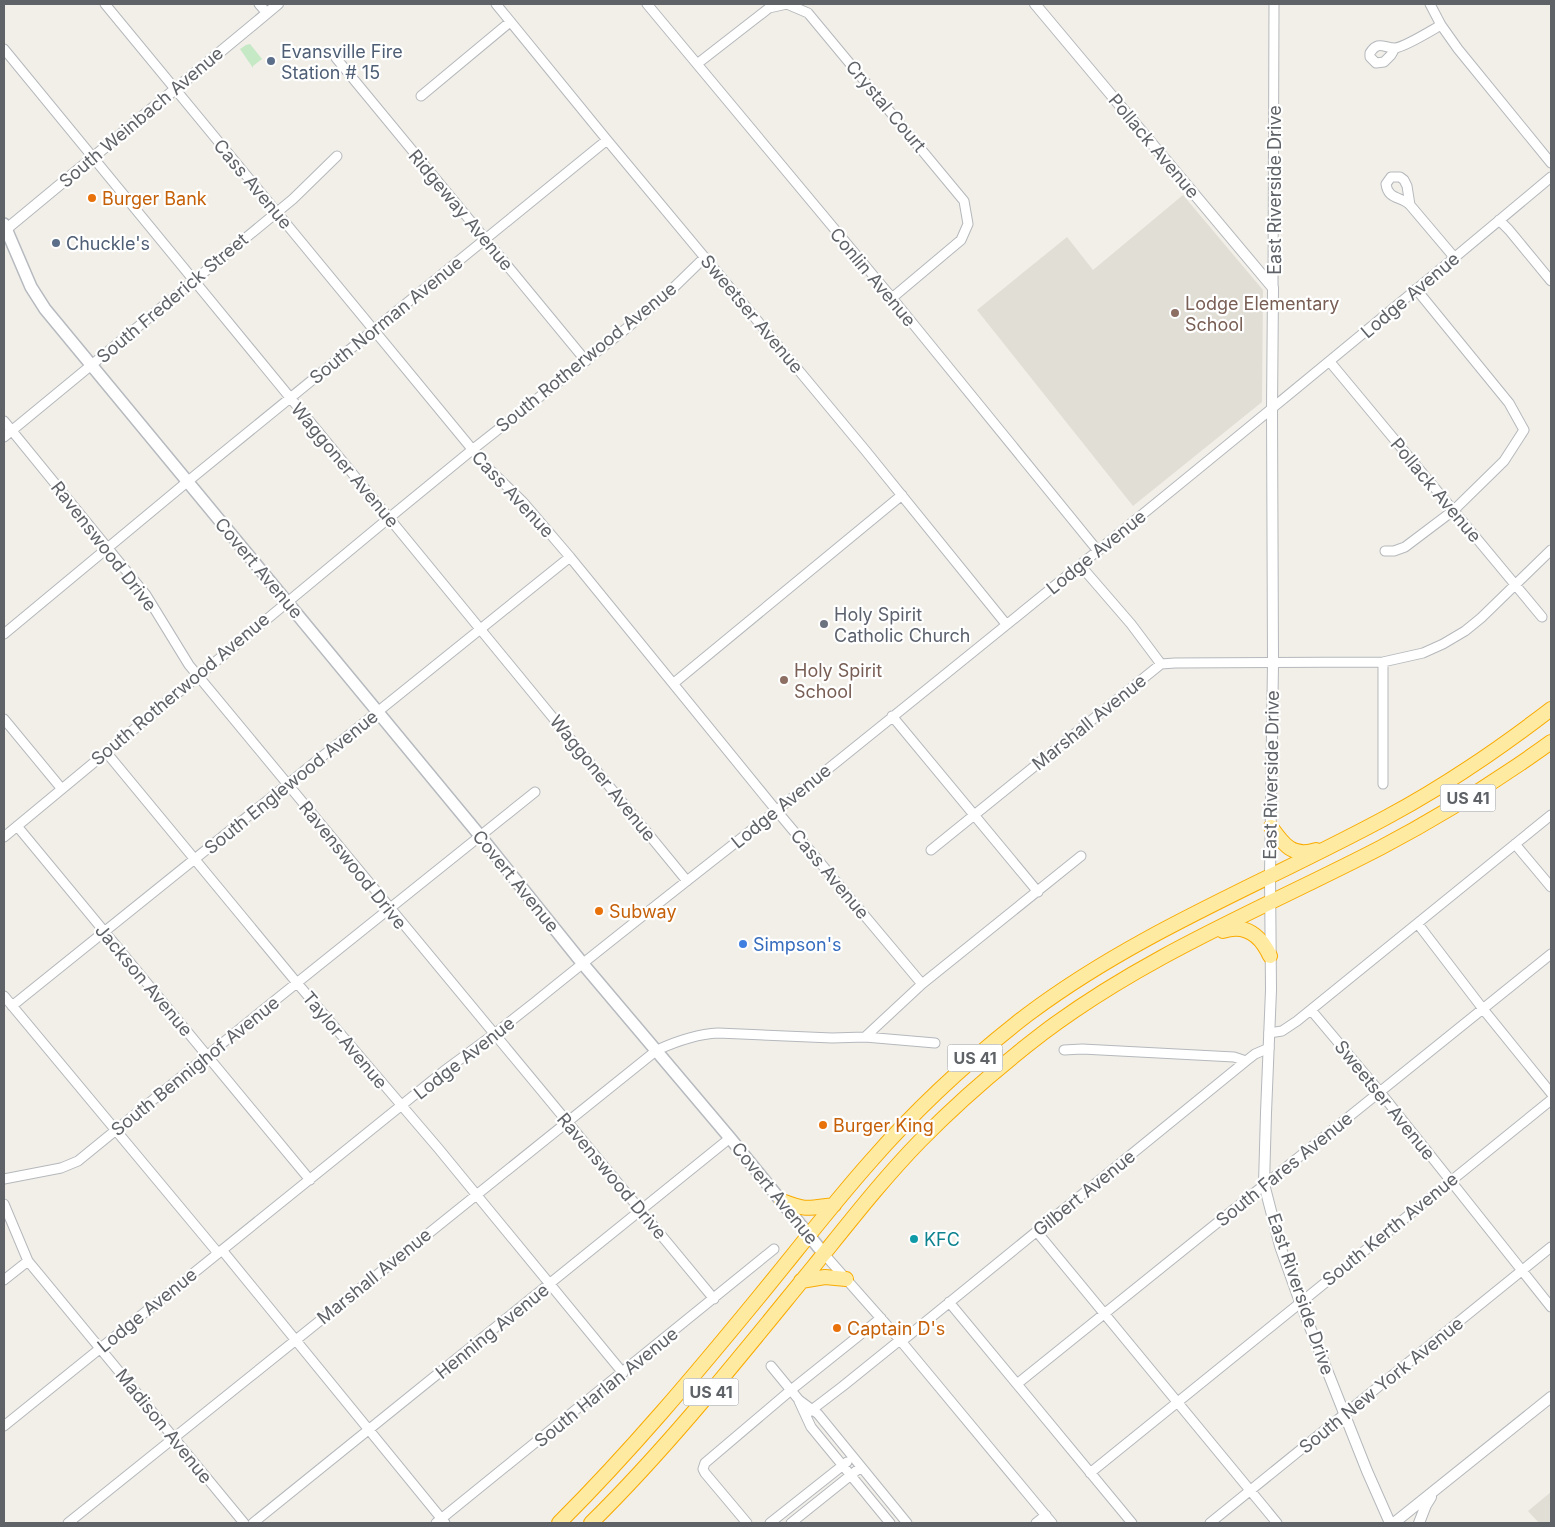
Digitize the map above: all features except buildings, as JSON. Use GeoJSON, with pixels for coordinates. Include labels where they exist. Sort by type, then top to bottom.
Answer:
{"type":"FeatureCollection","features":[{"type":"Feature","properties":{"kind":"highway","name":"US 41"},"geometry":{"type":"LineString","coordinates":[[559,1523],[598,1484],[673,1401],[834,1204],[894,1135],[939,1090],[1001,1036],[1029,1014],[1083,977],[1129,949],[1184,919],[1390,815],[1465,770],[1551,710]]}},
{"type":"Feature","properties":{"kind":"highway","name":"US 41"},"geometry":{"type":"LineString","coordinates":[[591,1523],[698,1408],[801,1281],[914,1147],[1002,1065],[1090,1000],[1140,969],[1196,939],[1380,848],[1431,820],[1502,776],[1551,742]]}},
{"type":"Feature","properties":{"kind":"highway"},"geometry":{"type":"LineString","coordinates":[[1271,827],[1285,844],[1297,852],[1311,851],[1344,839]]}},
{"type":"Feature","properties":{"kind":"highway"},"geometry":{"type":"LineString","coordinates":[[1196,939],[1228,929],[1241,928],[1252,932],[1259,938],[1270,956]]}},
{"type":"Feature","properties":{"kind":"highway"},"geometry":{"type":"LineString","coordinates":[[782,1201],[799,1208],[834,1204]]}},
{"type":"Feature","properties":{"kind":"highway"},"geometry":{"type":"LineString","coordinates":[[801,1281],[825,1277],[846,1279]]}},
{"type":"Feature","properties":{"kind":"main road","name":"Covert Avenue"},"geometry":{"type":"LineString","coordinates":[[5,227],[35,294],[45,308],[481,837],[583,964],[657,1050],[824,1254]]}},
{"type":"Feature","properties":{"kind":"street","name":"Cass Avenue"},"geometry":{"type":"LineString","coordinates":[[105,4],[472,450],[492,473],[523,502],[570,557],[776,810],[922,984]]}},
{"type":"Feature","properties":{"kind":"street"},"geometry":{"type":"LineString","coordinates":[[259,4],[267,13]]}},
{"type":"Feature","properties":{"kind":"street","name":"South Weinbach Avenue"},"geometry":{"type":"LineString","coordinates":[[5,227],[92,158],[278,4]]}},
{"type":"Feature","properties":{"kind":"street","name":"Sweetser Avenue"},"geometry":{"type":"LineString","coordinates":[[496,4],[902,495],[1006,624]]}},
{"type":"Feature","properties":{"kind":"street","name":"Conlin Avenue"},"geometry":{"type":"LineString","coordinates":[[647,4],[892,298],[1098,551]]}},
{"type":"Feature","properties":{"kind":"street","name":"Crystal Court"},"geometry":{"type":"LineString","coordinates":[[697,64],[769,8],[787,4],[808,13],[964,201],[968,224],[961,240],[892,298]]}},
{"type":"Feature","properties":{"kind":"street","name":"Pollack Avenue"},"geometry":{"type":"LineString","coordinates":[[1036,4],[1273,288]]}},
{"type":"Feature","properties":{"kind":"street","name":"East Riverside Drive"},"geometry":{"type":"LineString","coordinates":[[1274,4],[1273,663],[1270,876],[1272,990],[1268,1048],[1264,1184],[1280,1246],[1300,1302],[1390,1523]]}},
{"type":"Feature","properties":{"kind":"street"},"geometry":{"type":"LineString","coordinates":[[1430,4],[1458,49],[1551,163]]}},
{"type":"Feature","properties":{"kind":"street"},"geometry":{"type":"LineString","coordinates":[[421,96],[510,22]]}},
{"type":"Feature","properties":{"kind":"street"},"geometry":{"type":"LineString","coordinates":[[1395,48],[1442,25]]}},
{"type":"Feature","properties":{"kind":"street","name":"Waggoner Avenue"},"geometry":{"type":"LineString","coordinates":[[4,49],[687,880]]}},
{"type":"Feature","properties":{"kind":"street","name":"Ridgeway Avenue"},"geometry":{"type":"LineString","coordinates":[[336,58],[586,361]]}},
{"type":"Feature","properties":{"kind":"street","name":"South Norman Avenue"},"geometry":{"type":"LineString","coordinates":[[4,634],[187,482],[607,140]]}},
{"type":"Feature","properties":{"kind":"street","name":"South Frederick Street"},"geometry":{"type":"LineString","coordinates":[[4,437],[304,189],[337,156]]}},
{"type":"Feature","properties":{"kind":"street","name":"Lodge Avenue"},"geometry":{"type":"LineString","coordinates":[[4,1426],[444,1071],[494,1035],[1080,566],[1210,458],[1272,410],[1551,177]]}},
{"type":"Feature","properties":{"kind":"street"},"geometry":{"type":"LineString","coordinates":[[1410,205],[1454,257]]}},
{"type":"Feature","properties":{"kind":"street"},"geometry":{"type":"LineString","coordinates":[[1499,220],[1551,281]]}},
{"type":"Feature","properties":{"kind":"street","name":"South Rotherwood Avenue"},"geometry":{"type":"LineString","coordinates":[[4,837],[286,601],[663,298],[704,257]]}},
{"type":"Feature","properties":{"kind":"street"},"geometry":{"type":"LineString","coordinates":[[1385,551],[1405,548],[1454,510],[1504,461],[1524,430],[1509,403],[1416,289]]}},
{"type":"Feature","properties":{"kind":"street","name":"Pollack Avenue"},"geometry":{"type":"LineString","coordinates":[[1330,362],[1542,617]]}},
{"type":"Feature","properties":{"kind":"street","name":"Ravenswood Drive"},"geometry":{"type":"LineString","coordinates":[[4,421],[153,605],[176,646],[197,676],[714,1300]]}},
{"type":"Feature","properties":{"kind":"street"},"geometry":{"type":"LineString","coordinates":[[674,683],[902,495]]}},
{"type":"Feature","properties":{"kind":"street","name":"Marshall Avenue"},"geometry":{"type":"LineString","coordinates":[[931,850],[1161,664],[1185,662],[1383,662],[1423,653],[1453,638],[1481,618],[1551,550]]}},
{"type":"Feature","properties":{"kind":"street","name":"South Englewood Avenue"},"geometry":{"type":"LineString","coordinates":[[12,1006],[570,557]]}},
{"type":"Feature","properties":{"kind":"street"},"geometry":{"type":"LineString","coordinates":[[1080,566],[1131,624],[1161,664]]}},
{"type":"Feature","properties":{"kind":"street"},"geometry":{"type":"LineString","coordinates":[[1383,662],[1384,784]]}},
{"type":"Feature","properties":{"kind":"street"},"geometry":{"type":"LineString","coordinates":[[892,716],[1038,892]]}},
{"type":"Feature","properties":{"kind":"street"},"geometry":{"type":"LineString","coordinates":[[4,719],[61,788]]}},
{"type":"Feature","properties":{"kind":"street","name":"Taylor Avenue"},"geometry":{"type":"LineString","coordinates":[[106,752],[297,984],[476,1195],[623,1373]]}},
{"type":"Feature","properties":{"kind":"street","name":"South Bennighof Avenue"},"geometry":{"type":"LineString","coordinates":[[4,1179],[61,1168],[85,1156],[535,792]]}},
{"type":"Feature","properties":{"kind":"street"},"geometry":{"type":"LineString","coordinates":[[1269,1033],[1289,1027],[1311,1010],[1551,815]]}},
{"type":"Feature","properties":{"kind":"street","name":"Jackson Avenue"},"geometry":{"type":"LineString","coordinates":[[17,826],[310,1180]]}},
{"type":"Feature","properties":{"kind":"street"},"geometry":{"type":"LineString","coordinates":[[1515,844],[1551,887]]}},
{"type":"Feature","properties":{"kind":"street"},"geometry":{"type":"LineString","coordinates":[[865,1037],[922,984],[1081,856]]}},
{"type":"Feature","properties":{"kind":"street"},"geometry":{"type":"LineString","coordinates":[[1418,924],[1551,1093]]}},
{"type":"Feature","properties":{"kind":"street","name":"South Fares Avenue"},"geometry":{"type":"LineString","coordinates":[[1017,1384],[1551,954]]}},
{"type":"Feature","properties":{"kind":"street"},"geometry":{"type":"LineString","coordinates":[[4,996],[295,1340],[441,1522]]}},
{"type":"Feature","properties":{"kind":"street","name":"Sweetser Avenue"},"geometry":{"type":"LineString","coordinates":[[1311,1010],[1380,1092],[1551,1307]]}},
{"type":"Feature","properties":{"kind":"street","name":"Marshall Avenue"},"geometry":{"type":"LineString","coordinates":[[68,1523],[657,1050],[703,1034],[718,1033],[832,1038],[865,1037],[935,1043]]}},
{"type":"Feature","properties":{"kind":"street","name":"Gilbert Avenue"},"geometry":{"type":"LineString","coordinates":[[809,1412],[1037,1232],[1246,1061],[1268,1048]]}},
{"type":"Feature","properties":{"kind":"street"},"geometry":{"type":"LineString","coordinates":[[1064,1050],[1082,1049],[1234,1057],[1246,1061]]}},
{"type":"Feature","properties":{"kind":"street","name":"South Kerth Avenue"},"geometry":{"type":"LineString","coordinates":[[1090,1473],[1551,1100]]}},
{"type":"Feature","properties":{"kind":"street","name":"Henning Avenue"},"geometry":{"type":"LineString","coordinates":[[253,1523],[730,1138]]}},
{"type":"Feature","properties":{"kind":"street","name":"Madison Avenue"},"geometry":{"type":"LineString","coordinates":[[4,1204],[28,1261],[244,1523]]}},
{"type":"Feature","properties":{"kind":"street"},"geometry":{"type":"LineString","coordinates":[[1037,1232],[1277,1523]]}},
{"type":"Feature","properties":{"kind":"street","name":"South New York Avenue"},"geometry":{"type":"LineString","coordinates":[[1210,1523],[1551,1247]]}},
{"type":"Feature","properties":{"kind":"street","name":"South Harlan Avenue"},"geometry":{"type":"LineString","coordinates":[[441,1522],[774,1249]]}},
{"type":"Feature","properties":{"kind":"street","name":"Covert Avenue"},"geometry":{"type":"LineString","coordinates":[[824,1254],[901,1341],[1052,1523]]}},
{"type":"Feature","properties":{"kind":"street"},"geometry":{"type":"LineString","coordinates":[[4,1280],[28,1261]]}},
{"type":"Feature","properties":{"kind":"street"},"geometry":{"type":"LineString","coordinates":[[949,1302],[1132,1523]]}},
{"type":"Feature","properties":{"kind":"street"},"geometry":{"type":"LineString","coordinates":[[747,1523],[705,1473],[704,1467],[711,1457],[881,1318]]}},
{"type":"Feature","properties":{"kind":"street"},"geometry":{"type":"LineString","coordinates":[[771,1366],[809,1412],[853,1457],[907,1523]]}},
{"type":"Feature","properties":{"kind":"street"},"geometry":{"type":"LineString","coordinates":[[1394,1523],[1551,1397]]}},
{"type":"Feature","properties":{"kind":"street"},"geometry":{"type":"LineString","coordinates":[[809,1412],[811,1427],[890,1523]]}},
{"type":"Feature","properties":{"kind":"street"},"geometry":{"type":"LineString","coordinates":[[770,1523],[853,1457]]}},
{"type":"Feature","properties":{"kind":"street"},"geometry":{"type":"LineString","coordinates":[[791,1523],[861,1467]]}},
{"type":"Feature","properties":{"kind":"street"},"geometry":{"type":"LineString","coordinates":[[1419,1523],[1426,1505],[1437,1489]]}},
{"type":"Feature","properties":{"kind":"street"},"geometry":{"type":"LineString","coordinates":[[1036,1523],[1046,1515]]}},
{"type":"Feature","properties":{"kind":"shaded area"},"geometry":{"type":"Polygon","coordinates":[[[1183,195],[1263,290],[1262,402],[1133,506],[977,310],[1067,237],[1093,270],[1183,195]]]}},
{"type":"Feature","properties":{"kind":"shaded area"},"geometry":{"type":"Polygon","coordinates":[[[1551,1492],[1551,1523],[1539,1523],[1528,1511],[1551,1492]]]}},
{"type":"Feature","properties":{"kind":"green space"},"geometry":{"type":"Polygon","coordinates":[[[250,44],[262,59],[253,68],[240,49],[250,44]]]}},
{"type":"Feature","properties":{"kind":"place","name":"Evansville Fire Station # 15"},"geometry":{"type":"Point","coordinates":[271,61]}},
{"type":"Feature","properties":{"kind":"place","name":"Burger Bank"},"geometry":{"type":"Point","coordinates":[92,198]}},
{"type":"Feature","properties":{"kind":"place","name":"Chuckle's"},"geometry":{"type":"Point","coordinates":[56,243]}},
{"type":"Feature","properties":{"kind":"place","name":"Lodge Elementary School"},"geometry":{"type":"Point","coordinates":[1175,313]}},
{"type":"Feature","properties":{"kind":"place","name":"Holy Spirit Catholic Church"},"geometry":{"type":"Point","coordinates":[824,624]}},
{"type":"Feature","properties":{"kind":"place","name":"Holy Spirit School"},"geometry":{"type":"Point","coordinates":[784,680]}},
{"type":"Feature","properties":{"kind":"place","name":"Subway"},"geometry":{"type":"Point","coordinates":[599,911]}},
{"type":"Feature","properties":{"kind":"place","name":"Simpson's"},"geometry":{"type":"Point","coordinates":[743,944]}},
{"type":"Feature","properties":{"kind":"place","name":"Burger King"},"geometry":{"type":"Point","coordinates":[823,1125]}},
{"type":"Feature","properties":{"kind":"place","name":"KFC"},"geometry":{"type":"Point","coordinates":[914,1239]}},
{"type":"Feature","properties":{"kind":"place","name":"Captain D's"},"geometry":{"type":"Point","coordinates":[837,1328]}}]}
